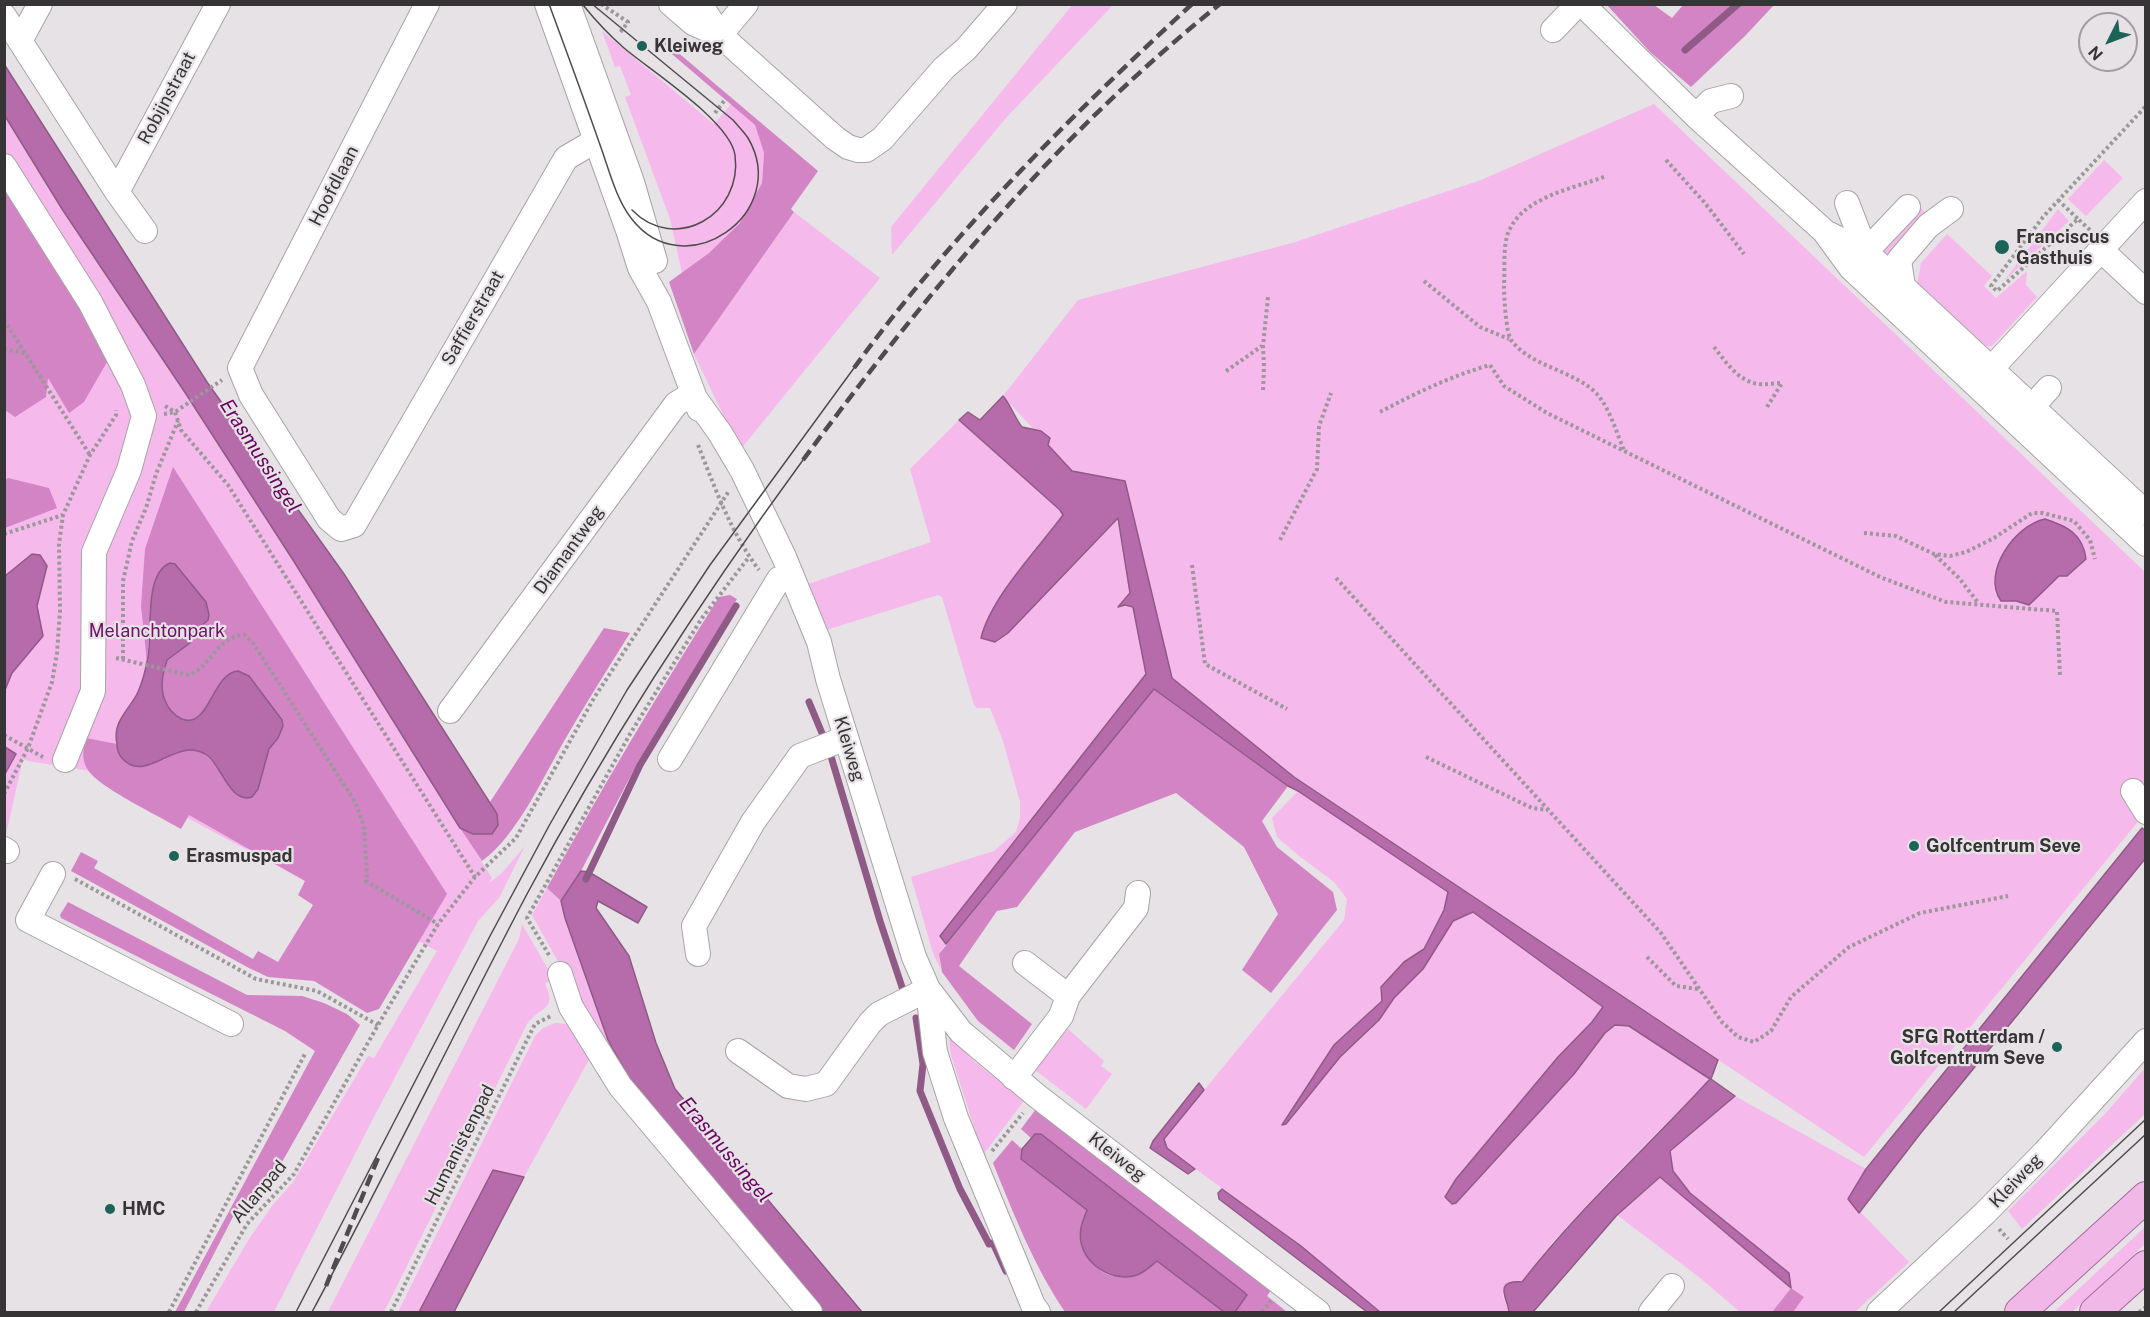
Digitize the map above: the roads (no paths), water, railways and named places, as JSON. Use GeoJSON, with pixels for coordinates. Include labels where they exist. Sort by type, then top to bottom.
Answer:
{"type":"FeatureCollection","features":[{"type":"Feature","properties":{"kind":"main road"},"geometry":{"type":"LineString","coordinates":[[2020,1312],[2145,1197]]}},
{"type":"Feature","properties":{"kind":"main road"},"geometry":{"type":"LineString","coordinates":[[2095,1312],[2145,1266]]}},
{"type":"Feature","properties":{"kind":"street"},"geometry":{"type":"LineString","coordinates":[[20,41],[40,4]]}},
{"type":"Feature","properties":{"kind":"street","name":"Robijnstraat"},"geometry":{"type":"LineString","coordinates":[[117,192],[218,4]]}},
{"type":"Feature","properties":{"kind":"street","name":"Hoofdlaan"},"geometry":{"type":"LineString","coordinates":[[354,525],[340,529],[329,519],[251,395],[232,373],[427,4]]}},
{"type":"Feature","properties":{"kind":"street","name":"Kleiweg"},"geometry":{"type":"LineString","coordinates":[[547,4],[605,138]]}},
{"type":"Feature","properties":{"kind":"street","name":"Kleiweg"},"geometry":{"type":"LineString","coordinates":[[567,4],[640,268],[659,302],[692,394],[729,478],[828,679]]}},
{"type":"Feature","properties":{"kind":"street"},"geometry":{"type":"LineString","coordinates":[[672,4],[693,22],[720,34]]}},
{"type":"Feature","properties":{"kind":"street"},"geometry":{"type":"LineString","coordinates":[[700,4],[720,34],[835,138],[848,147],[858,150],[866,150],[882,139],[944,68],[966,49],[1005,4]]}},
{"type":"Feature","properties":{"kind":"street"},"geometry":{"type":"LineString","coordinates":[[720,34],[746,4]]}},
{"type":"Feature","properties":{"kind":"street"},"geometry":{"type":"LineString","coordinates":[[1553,30],[1580,4],[1702,122],[1858,260],[2024,415],[2145,544]]}},
{"type":"Feature","properties":{"kind":"street"},"geometry":{"type":"LineString","coordinates":[[4,16],[117,192],[145,231]]}},
{"type":"Feature","properties":{"kind":"street"},"geometry":{"type":"LineString","coordinates":[[1702,122],[1723,112],[1731,96]]}},
{"type":"Feature","properties":{"kind":"street","name":"Saffierstraat"},"geometry":{"type":"LineString","coordinates":[[354,525],[566,158],[605,138]]}},
{"type":"Feature","properties":{"kind":"street"},"geometry":{"type":"LineString","coordinates":[[4,166],[90,302],[133,385],[144,416],[129,470],[94,552],[93,691],[65,760]]}},
{"type":"Feature","properties":{"kind":"street"},"geometry":{"type":"LineString","coordinates":[[1990,369],[2145,201]]}},
{"type":"Feature","properties":{"kind":"street"},"geometry":{"type":"LineString","coordinates":[[1847,203],[1858,260]]}},
{"type":"Feature","properties":{"kind":"street"},"geometry":{"type":"LineString","coordinates":[[1858,260],[1908,207]]}},
{"type":"Feature","properties":{"kind":"street"},"geometry":{"type":"LineString","coordinates":[[1902,281],[1899,260],[1928,226],[1946,213]]}},
{"type":"Feature","properties":{"kind":"street"},"geometry":{"type":"LineString","coordinates":[[2103,247],[2145,292]]}},
{"type":"Feature","properties":{"kind":"street"},"geometry":{"type":"LineString","coordinates":[[1858,260],[1902,281],[1990,369],[2024,415],[2145,513]]}},
{"type":"Feature","properties":{"kind":"street"},"geometry":{"type":"LineString","coordinates":[[2024,415],[2049,388]]}},
{"type":"Feature","properties":{"kind":"street","name":"Kleiweg"},"geometry":{"type":"LineString","coordinates":[[692,394],[720,433],[736,461],[784,557],[819,642],[828,679],[911,946],[928,989],[935,1052],[956,1118],[1033,1305],[1038,1312]]}},
{"type":"Feature","properties":{"kind":"street","name":"Diamantweg"},"geometry":{"type":"LineString","coordinates":[[450,711],[676,404],[692,394]]}},
{"type":"Feature","properties":{"kind":"street"},"geometry":{"type":"LineString","coordinates":[[670,759],[780,579]]}},
{"type":"Feature","properties":{"kind":"street"},"geometry":{"type":"LineString","coordinates":[[698,954],[694,926],[753,822],[800,756],[846,738]]}},
{"type":"Feature","properties":{"kind":"street"},"geometry":{"type":"LineString","coordinates":[[2133,792],[2145,812]]}},
{"type":"Feature","properties":{"kind":"street"},"geometry":{"type":"LineString","coordinates":[[53,874],[28,920],[231,1024]]}},
{"type":"Feature","properties":{"kind":"street"},"geometry":{"type":"LineString","coordinates":[[1014,1078],[1061,1016],[1068,996],[1136,908],[1138,893]]}},
{"type":"Feature","properties":{"kind":"street"},"geometry":{"type":"LineString","coordinates":[[1025,963],[1068,996]]}},
{"type":"Feature","properties":{"kind":"street"},"geometry":{"type":"LineString","coordinates":[[560,974],[571,1007],[620,1086],[810,1312]]}},
{"type":"Feature","properties":{"kind":"street"},"geometry":{"type":"LineString","coordinates":[[738,1051],[788,1086],[806,1089],[825,1084],[879,1014],[928,989]]}},
{"type":"Feature","properties":{"kind":"street","name":"Kleiweg"},"geometry":{"type":"LineString","coordinates":[[928,989],[961,1032],[1014,1078],[1318,1312]]}},
{"type":"Feature","properties":{"kind":"street","name":"Kleiweg"},"geometry":{"type":"LineString","coordinates":[[1879,1312],[1985,1213],[2060,1136],[2145,1041]]}},
{"type":"Feature","properties":{"kind":"street"},"geometry":{"type":"LineString","coordinates":[[1651,1312],[1672,1286]]}},
{"type":"Feature","properties":{"kind":"water"},"geometry":{"type":"Polygon","coordinates":[[[4,64],[207,382],[344,574],[497,814],[498,825],[492,834],[473,834],[460,828],[293,560],[186,394],[62,209],[5,116],[4,64]]]}},
{"type":"Feature","properties":{"kind":"water"},"geometry":{"type":"Polygon","coordinates":[[[1003,396],[1022,427],[1041,431],[1050,438],[1048,445],[1072,471],[1125,481],[1172,678],[1294,777],[1718,1060],[1711,1079],[1735,1096],[1670,1151],[1673,1171],[1690,1193],[1789,1273],[1791,1288],[1660,1177],[1617,1215],[1533,1312],[1509,1312],[1504,1287],[1513,1282],[1522,1282],[1590,1203],[1710,1079],[1629,1026],[1615,1025],[1605,1033],[1574,1074],[1456,1203],[1452,1204],[1445,1197],[1456,1179],[1603,1007],[1473,912],[1453,921],[1423,969],[1394,998],[1379,1020],[1340,1057],[1286,1124],[1282,1125],[1334,1045],[1382,1001],[1381,987],[1404,962],[1424,949],[1444,910],[1448,892],[1288,786],[1154,689],[946,944],[940,936],[1146,674],[1133,607],[1125,605],[1118,607],[1130,593],[1118,518],[1008,633],[995,642],[981,638],[986,622],[1005,590],[1063,515],[959,420],[968,412],[980,420],[1003,396]]]}},
{"type":"Feature","properties":{"kind":"water"},"geometry":{"type":"Polygon","coordinates":[[[2045,519],[2073,532],[2081,543],[2086,559],[2067,576],[2059,576],[2029,605],[2016,601],[2001,601],[1996,590],[1995,577],[2004,552],[2023,530],[2045,519]]]}},
{"type":"Feature","properties":{"kind":"water"},"geometry":{"type":"Polygon","coordinates":[[[32,554],[40,555],[47,566],[37,606],[43,636],[12,673],[5,690],[5,576],[32,554]]]}},
{"type":"Feature","properties":{"kind":"water"},"geometry":{"type":"Polygon","coordinates":[[[170,563],[175,564],[206,602],[209,615],[208,620],[198,629],[190,643],[167,660],[162,688],[169,708],[182,719],[191,720],[205,709],[222,681],[229,674],[238,671],[249,676],[282,720],[283,726],[278,738],[269,749],[258,789],[252,797],[245,798],[238,795],[214,762],[198,751],[186,750],[152,764],[141,766],[131,765],[119,753],[116,736],[119,722],[138,692],[146,666],[152,591],[162,569],[170,563]]]}},
{"type":"Feature","properties":{"kind":"water"},"geometry":{"type":"Polygon","coordinates":[[[5,747],[16,754],[5,774],[5,747]]]}},
{"type":"Feature","properties":{"kind":"water"},"geometry":{"type":"Polygon","coordinates":[[[2142,828],[2145,830],[2145,859],[1920,1134],[1859,1213],[1848,1199],[1866,1169],[2142,828]]]}},
{"type":"Feature","properties":{"kind":"water","name":"Erasmussingel"},"geometry":{"type":"Polygon","coordinates":[[[581,871],[589,872],[647,907],[638,923],[598,901],[596,908],[629,956],[656,1043],[675,1089],[862,1312],[823,1312],[658,1121],[627,1075],[608,1040],[561,901],[581,871]]]}},
{"type":"Feature","properties":{"kind":"water"},"geometry":{"type":"Polygon","coordinates":[[[1199,1083],[1204,1090],[1164,1139],[1167,1148],[1195,1169],[1188,1174],[1150,1148],[1153,1141],[1199,1083]]]}},
{"type":"Feature","properties":{"kind":"water"},"geometry":{"type":"Polygon","coordinates":[[[1035,1134],[1041,1134],[1244,1292],[1247,1295],[1235,1312],[1224,1312],[1157,1261],[1140,1274],[1126,1277],[1105,1272],[1096,1266],[1083,1250],[1081,1239],[1081,1226],[1087,1210],[1021,1159],[1022,1149],[1035,1134]]]}},
{"type":"Feature","properties":{"kind":"water"},"geometry":{"type":"Polygon","coordinates":[[[493,1170],[524,1177],[454,1312],[419,1312],[493,1170]]]}},
{"type":"Feature","properties":{"kind":"water"},"geometry":{"type":"Polygon","coordinates":[[[1222,1189],[1301,1246],[1380,1312],[1367,1312],[1219,1199],[1218,1193],[1222,1189]]]}},
{"type":"Feature","properties":{"kind":"waterway"},"geometry":{"type":"LineString","coordinates":[[1685,50],[1738,4]]}},
{"type":"Feature","properties":{"kind":"waterway"},"geometry":{"type":"LineString","coordinates":[[586,879],[640,765],[736,606]]}},
{"type":"Feature","properties":{"kind":"waterway"},"geometry":{"type":"LineString","coordinates":[[809,702],[824,738]]}},
{"type":"Feature","properties":{"kind":"waterway"},"geometry":{"type":"LineString","coordinates":[[830,753],[903,990]]}},
{"type":"Feature","properties":{"kind":"waterway"},"geometry":{"type":"LineString","coordinates":[[916,1018],[923,1064],[920,1091],[960,1189],[989,1244],[993,1243],[1006,1271]]}},
{"type":"Feature","properties":{"kind":"tram line"},"geometry":{"type":"LineString","coordinates":[[549,4],[612,181],[631,218],[653,238],[678,246],[703,243],[726,232],[744,215],[756,192],[758,166],[748,138],[733,120],[592,4]]}},
{"type":"Feature","properties":{"kind":"tram line"},"geometry":{"type":"LineString","coordinates":[[583,5],[624,48],[705,112],[730,142],[735,155],[735,176],[728,195],[717,210],[703,222],[686,228],[667,228],[649,223],[632,210]]}},
{"type":"Feature","properties":{"kind":"tram line"},"geometry":{"type":"LineString","coordinates":[[296,1312],[490,936],[550,824],[627,690],[710,565],[854,368]]}},
{"type":"Feature","properties":{"kind":"tram line"},"geometry":{"type":"LineString","coordinates":[[312,1312],[527,894],[590,781],[693,618],[803,460]]}},
{"type":"Feature","properties":{"kind":"tram line"},"geometry":{"type":"LineString","coordinates":[[1939,1312],[2146,1119]]}},
{"type":"Feature","properties":{"kind":"tram line"},"geometry":{"type":"LineString","coordinates":[[1954,1312],[2146,1134]]}},
{"type":"Feature","properties":{"kind":"railway"},"geometry":{"type":"LineString","coordinates":[[854,368],[931,270],[972,223],[1057,133],[1192,4]]}},
{"type":"Feature","properties":{"kind":"railway"},"geometry":{"type":"LineString","coordinates":[[803,460],[946,277],[1049,161],[1104,106],[1220,4]]}},
{"type":"Feature","properties":{"kind":"railway"},"geometry":{"type":"LineString","coordinates":[[326,1286],[380,1153]]}},
{"type":"Feature","properties":{"kind":"place","name":"Kleiweg"},"geometry":{"type":"Point","coordinates":[642,46]}},
{"type":"Feature","properties":{"kind":"place","name":"Franciscus Gasthuis"},"geometry":{"type":"Point","coordinates":[2002,247]}},
{"type":"Feature","properties":{"kind":"place","name":"Golfcentrum Seve"},"geometry":{"type":"Point","coordinates":[1914,846]}},
{"type":"Feature","properties":{"kind":"place","name":"Erasmuspad"},"geometry":{"type":"Point","coordinates":[174,856]}},
{"type":"Feature","properties":{"kind":"place","name":"SFG Rotterdam / Golfcentrum Seve"},"geometry":{"type":"Point","coordinates":[2057,1047]}},
{"type":"Feature","properties":{"kind":"place","name":"HMC"},"geometry":{"type":"Point","coordinates":[110,1209]}},
{"type":"Feature","properties":{"kind":"park label","name":"Melanchtonpark"},"geometry":{"type":"Point","coordinates":[157,631]}}]}
